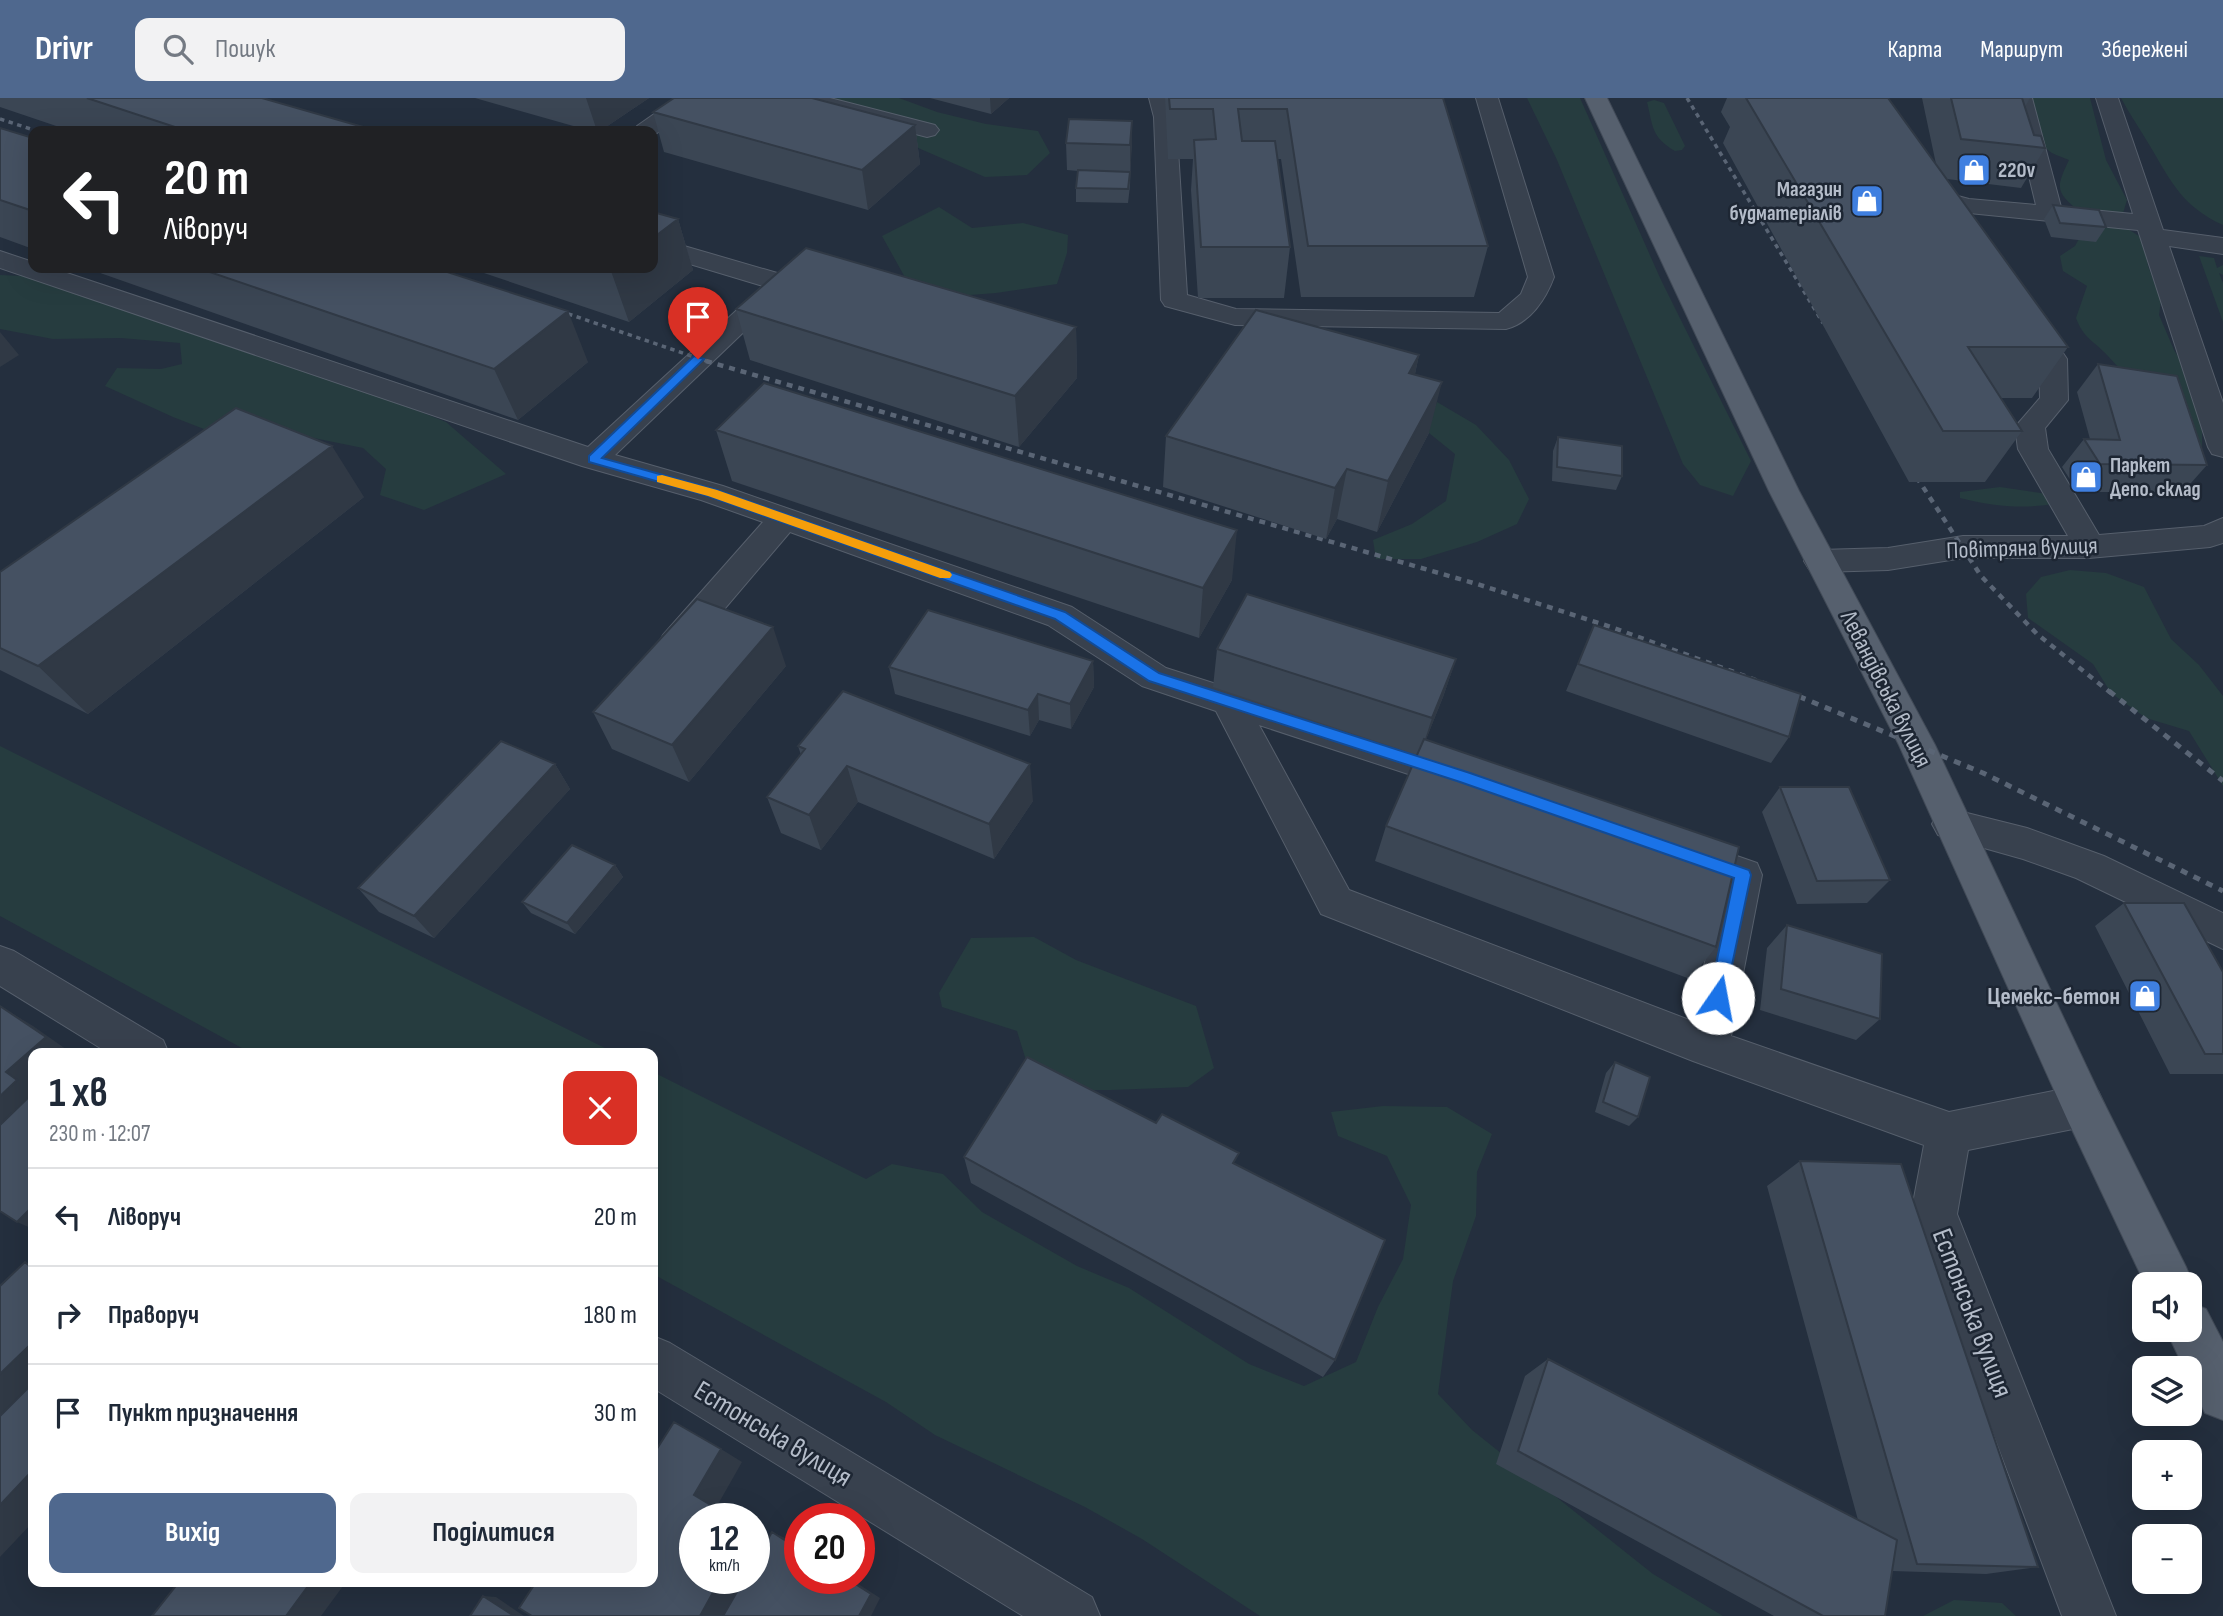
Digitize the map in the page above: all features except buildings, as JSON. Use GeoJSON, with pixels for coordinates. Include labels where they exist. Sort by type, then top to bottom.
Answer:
{"type":"FeatureCollection","features":[{"type":"Feature","properties":{"kind":"main road","name":"Левандівська вулиця"},"geometry":{"type":"LineString","coordinates":[[1596,98],[1748,418],[1917,744],[1951,824],[2082,1106],[2163,1272]]}},
{"type":"Feature","properties":{"kind":"main road"},"geometry":{"type":"LineString","coordinates":[[2197,1342],[2223,1395]]}},
{"type":"Feature","properties":{"kind":"street"},"geometry":{"type":"LineString","coordinates":[[652,126],[692,98]]}},
{"type":"Feature","properties":{"kind":"street"},"geometry":{"type":"LineString","coordinates":[[804,98],[928,130]]}},
{"type":"Feature","properties":{"kind":"street"},"geometry":{"type":"LineString","coordinates":[[1160,98],[1165,117],[1174,300],[1235,317],[1506,321],[1533,297],[1541,276],[1487,98]]}},
{"type":"Feature","properties":{"kind":"street"},"geometry":{"type":"LineString","coordinates":[[1863,98],[1928,190],[1946,201],[1969,206],[2050,212],[2223,246]]}},
{"type":"Feature","properties":{"kind":"street"},"geometry":{"type":"LineString","coordinates":[[2021,98],[2050,212]]}},
{"type":"Feature","properties":{"kind":"street"},"geometry":{"type":"LineString","coordinates":[[2107,98],[2151,230],[2213,391],[2223,447]]}},
{"type":"Feature","properties":{"kind":"street"},"geometry":{"type":"LineString","coordinates":[[593,459],[782,283],[658,246]]}},
{"type":"Feature","properties":{"kind":"street"},"geometry":{"type":"LineString","coordinates":[[0,259],[28,268]]}},
{"type":"Feature","properties":{"kind":"street"},"geometry":{"type":"LineString","coordinates":[[42,273],[593,459],[712,493],[1060,615],[1154,677],[1490,786]]}},
{"type":"Feature","properties":{"kind":"street"},"geometry":{"type":"LineString","coordinates":[[2016,305],[2053,359],[2054,400],[2030,427],[2034,449],[2071,510],[2089,547]]}},
{"type":"Feature","properties":{"kind":"street"},"geometry":{"type":"LineString","coordinates":[[656,665],[784,518]]}},
{"type":"Feature","properties":{"kind":"street","name":"Повітряна вулиця"},"geometry":{"type":"LineString","coordinates":[[1820,561],[1888,559],[1963,547],[2089,547],[2210,536],[2223,529]]}},
{"type":"Feature","properties":{"kind":"street"},"geometry":{"type":"LineString","coordinates":[[1229,701],[1335,902],[1707,1047],[1949,1133],[2082,1106]]}},
{"type":"Feature","properties":{"kind":"street"},"geometry":{"type":"LineString","coordinates":[[1951,824],[2027,844],[2091,867],[2223,932]]}},
{"type":"Feature","properties":{"kind":"street"},"geometry":{"type":"LineString","coordinates":[[1654,844],[1743,875],[1707,1047]]}},
{"type":"Feature","properties":{"kind":"street"},"geometry":{"type":"LineString","coordinates":[[0,964],[138,1048]]}},
{"type":"Feature","properties":{"kind":"street","name":"Естонська вулиця"},"geometry":{"type":"LineString","coordinates":[[1949,1133],[1934,1214],[2089,1616]]}},
{"type":"Feature","properties":{"kind":"street","name":"Естонська вулиця"},"geometry":{"type":"LineString","coordinates":[[658,1363],[1073,1616]]}},
{"type":"Feature","properties":{"kind":"green space"},"geometry":{"type":"Polygon","coordinates":[[[774,98],[899,98],[937,112],[986,124],[1038,131],[1050,153],[1027,175],[985,177],[886,134],[774,98]]]}},
{"type":"Feature","properties":{"kind":"green space"},"geometry":{"type":"Polygon","coordinates":[[[1527,98],[1580,98],[1661,280],[1751,461],[1733,496],[1700,485],[1683,464],[1557,160],[1527,98]]]}},
{"type":"Feature","properties":{"kind":"green space"},"geometry":{"type":"Polygon","coordinates":[[[2029,98],[2090,98],[2106,160],[2127,200],[2123,213],[2082,214],[2067,201],[2060,185],[2069,160],[2048,150],[2044,145],[2029,98]]]}},
{"type":"Feature","properties":{"kind":"green space"},"geometry":{"type":"Polygon","coordinates":[[[2121,98],[2223,98],[2223,225],[2197,210],[2179,192],[2121,98]]]}},
{"type":"Feature","properties":{"kind":"green space"},"geometry":{"type":"Polygon","coordinates":[[[1654,100],[1664,103],[1685,146],[1682,150],[1675,151],[1657,136],[1647,102],[1654,100]]]}},
{"type":"Feature","properties":{"kind":"green space"},"geometry":{"type":"Polygon","coordinates":[[[939,207],[972,228],[1023,223],[1068,235],[1067,253],[1057,284],[996,293],[917,299],[882,236],[939,207]]]}},
{"type":"Feature","properties":{"kind":"green space"},"geometry":{"type":"Polygon","coordinates":[[[2115,221],[2139,236],[2146,250],[2148,266],[2161,300],[2159,315],[2185,368],[2202,431],[2202,449],[2089,339],[2076,318],[2087,286],[2063,271],[2060,256],[2075,246],[2088,222],[2115,221]]]}},
{"type":"Feature","properties":{"kind":"green space"},"geometry":{"type":"Polygon","coordinates":[[[2199,256],[2214,258],[2217,268],[2223,265],[2223,275],[2219,273],[2223,283],[2223,322],[2199,256]]]}},
{"type":"Feature","properties":{"kind":"green space"},"geometry":{"type":"Polygon","coordinates":[[[0,275],[23,276],[330,376],[446,422],[506,474],[424,510],[380,495],[386,469],[363,448],[299,435],[240,443],[173,417],[105,386],[117,368],[161,369],[182,364],[180,343],[121,338],[53,339],[0,329],[0,275]]]}},
{"type":"Feature","properties":{"kind":"green space"},"geometry":{"type":"Polygon","coordinates":[[[1437,402],[1476,425],[1509,460],[1529,499],[1517,524],[1477,542],[1421,559],[1376,559],[1373,540],[1412,524],[1446,501],[1455,454],[1429,433],[1428,425],[1437,402]]]}},
{"type":"Feature","properties":{"kind":"green space"},"geometry":{"type":"Polygon","coordinates":[[[2000,487],[2054,495],[2057,503],[2008,506],[1960,498],[1960,492],[2000,487]]]}},
{"type":"Feature","properties":{"kind":"green space"},"geometry":{"type":"Polygon","coordinates":[[[2070,570],[2106,573],[2144,587],[2171,639],[2199,665],[2223,696],[2223,786],[2189,731],[2146,718],[2111,693],[2093,664],[2028,618],[2026,594],[2041,577],[2070,570]]]}},
{"type":"Feature","properties":{"kind":"green space"},"geometry":{"type":"Polygon","coordinates":[[[0,746],[605,1048],[242,1048],[0,916],[0,746]]]}},
{"type":"Feature","properties":{"kind":"green space"},"geometry":{"type":"Polygon","coordinates":[[[1034,937],[1076,960],[1196,1006],[1214,1068],[1188,1087],[1075,1090],[1029,1070],[1017,1031],[942,1007],[939,993],[971,938],[1034,937]]]}},
{"type":"Feature","properties":{"kind":"green space"},"geometry":{"type":"Polygon","coordinates":[[[658,1075],[866,1179],[892,1164],[943,1174],[982,1212],[1077,1266],[1129,1288],[1249,1364],[1304,1386],[1356,1362],[1378,1307],[1403,1259],[1411,1205],[1387,1156],[1338,1136],[1331,1112],[1383,1106],[1447,1107],[1492,1134],[1477,1172],[1476,1216],[1453,1281],[1438,1394],[1472,1430],[1653,1574],[1723,1616],[1260,1616],[1142,1539],[1085,1507],[935,1435],[886,1402],[658,1277],[658,1075]]]}},
{"type":"Feature","properties":{"kind":"green space"},"geometry":{"type":"Polygon","coordinates":[[[1954,1600],[2002,1603],[2016,1616],[1923,1616],[1954,1600]]]}},
{"type":"Feature","properties":{"kind":"railway"},"geometry":{"type":"LineString","coordinates":[[1687,98],[1823,323]]}},
{"type":"Feature","properties":{"kind":"railway"},"geometry":{"type":"LineString","coordinates":[[0,119],[28,128]]}},
{"type":"Feature","properties":{"kind":"railway"},"geometry":{"type":"LineString","coordinates":[[551,308],[707,361]]}},
{"type":"Feature","properties":{"kind":"railway"},"geometry":{"type":"LineString","coordinates":[[707,361],[1477,584],[1611,627],[1789,692]]}},
{"type":"Feature","properties":{"kind":"railway"},"geometry":{"type":"LineString","coordinates":[[707,361],[712,363]]}},
{"type":"Feature","properties":{"kind":"railway"},"geometry":{"type":"LineString","coordinates":[[1910,467],[1981,576],[2037,634],[2111,693]]}},
{"type":"Feature","properties":{"kind":"railway"},"geometry":{"type":"LineString","coordinates":[[2109,691],[2223,781]]}},
{"type":"Feature","properties":{"kind":"railway"},"geometry":{"type":"LineString","coordinates":[[1789,692],[1983,773],[2223,891]]}},
{"type":"Feature","properties":{"kind":"slow traffic"},"geometry":{"type":"LineString","coordinates":[[662,479],[712,493],[945,575]]}},
{"type":"Feature","properties":{"kind":"place","name":"220v"},"geometry":{"type":"Point","coordinates":[1974,170]}},
{"type":"Feature","properties":{"kind":"place","name":"Магазин будматеріалів"},"geometry":{"type":"Point","coordinates":[1867,201]}},
{"type":"Feature","properties":{"kind":"place","name":"Паркет Депо. склад"},"geometry":{"type":"Point","coordinates":[2086,477]}},
{"type":"Feature","properties":{"kind":"place","name":"Цемекс-бетон"},"geometry":{"type":"Point","coordinates":[2145,996]}},
{"type":"Feature","properties":{"kind":"route"},"geometry":{"type":"LineString","coordinates":[[698,359],[593,459],[712,493],[1060,615],[1154,677],[1465,777],[1743,875],[1718,998]]}}]}
